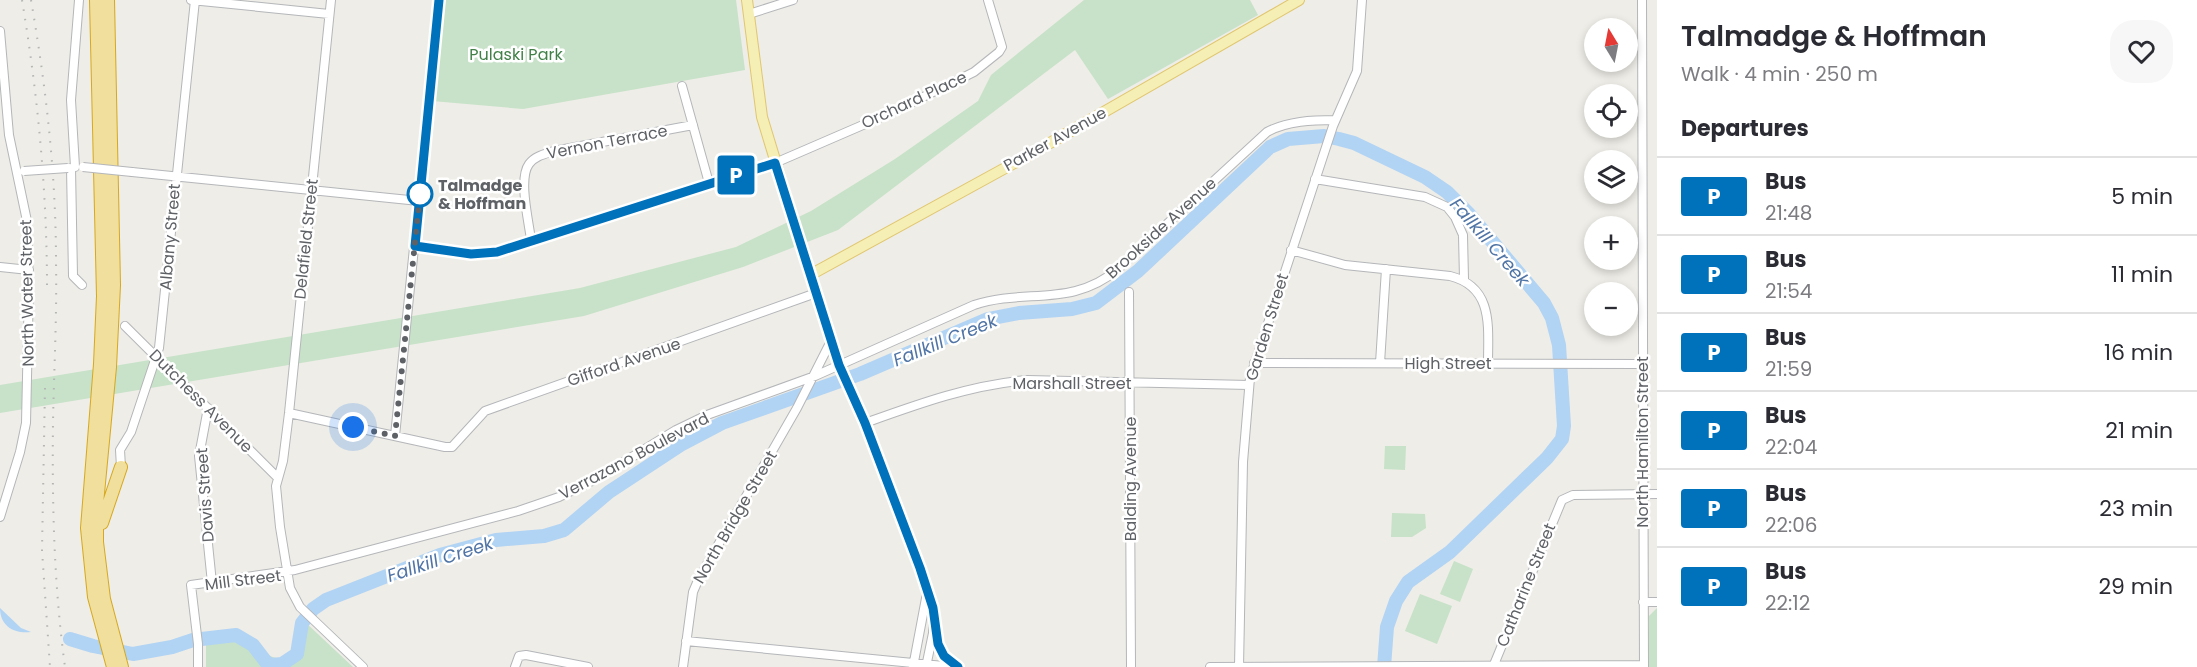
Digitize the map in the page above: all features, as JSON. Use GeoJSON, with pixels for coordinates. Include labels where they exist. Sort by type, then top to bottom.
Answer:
{"type":"FeatureCollection","features":[{"type":"Feature","properties":{"kind":"highway"},"geometry":{"type":"LineString","coordinates":[[96,0],[103,289],[100,364],[87,528],[92,583],[117,666]]}},
{"type":"Feature","properties":{"kind":"highway"},"geometry":{"type":"LineString","coordinates":[[108,0],[114,285],[110,367],[97,511],[98,554],[108,634]]}},
{"type":"Feature","properties":{"kind":"highway"},"geometry":{"type":"LineString","coordinates":[[98,554],[102,520],[121,467]]}},
{"type":"Feature","properties":{"kind":"main road"},"geometry":{"type":"LineString","coordinates":[[747,0],[762,117],[810,275]]}},
{"type":"Feature","properties":{"kind":"main road","name":"Parker Avenue"},"geometry":{"type":"LineString","coordinates":[[810,275],[1029,155],[1299,0]]}},
{"type":"Feature","properties":{"kind":"street"},"geometry":{"type":"LineString","coordinates":[[79,0],[71,100],[74,167],[73,276],[82,285]]}},
{"type":"Feature","properties":{"kind":"street"},"geometry":{"type":"LineString","coordinates":[[193,0],[329,14]]}},
{"type":"Feature","properties":{"kind":"street","name":"Albany Street"},"geometry":{"type":"LineString","coordinates":[[121,467],[120,450],[131,432],[160,341],[193,0]]}},
{"type":"Feature","properties":{"kind":"street","name":"Delafield Street"},"geometry":{"type":"LineString","coordinates":[[287,571],[280,527],[277,477],[283,461],[289,413],[331,0]]}},
{"type":"Feature","properties":{"kind":"street"},"geometry":{"type":"LineString","coordinates":[[289,413],[395,436],[439,0]]}},
{"type":"Feature","properties":{"kind":"street"},"geometry":{"type":"LineString","coordinates":[[749,14],[793,0]]}},
{"type":"Feature","properties":{"kind":"street","name":"Orchard Place"},"geometry":{"type":"LineString","coordinates":[[775,163],[886,115],[974,72],[1002,47],[988,0]]}},
{"type":"Feature","properties":{"kind":"street","name":"Garden Street"},"geometry":{"type":"LineString","coordinates":[[1239,667],[1243,472],[1249,385],[1254,363],[1329,136],[1357,71],[1362,0]]}},
{"type":"Feature","properties":{"kind":"street","name":"North Hamilton Street"},"geometry":{"type":"LineString","coordinates":[[1642,0],[1644,666]]}},
{"type":"Feature","properties":{"kind":"street","name":"North Water Street"},"geometry":{"type":"LineString","coordinates":[[0,31],[9,135],[21,171],[27,221],[29,270],[26,423],[20,452],[0,517]]}},
{"type":"Feature","properties":{"kind":"street"},"geometry":{"type":"LineString","coordinates":[[682,86],[709,183]]}},
{"type":"Feature","properties":{"kind":"street","name":"Brookside Avenue"},"geometry":{"type":"LineString","coordinates":[[841,367],[984,302],[1062,294],[1099,283],[1118,269],[1267,132],[1274,128],[1299,123],[1335,120]]}},
{"type":"Feature","properties":{"kind":"street","name":"Vernon Terrace"},"geometry":{"type":"LineString","coordinates":[[531,240],[524,179],[529,164],[540,155],[693,125]]}},
{"type":"Feature","properties":{"kind":"street"},"geometry":{"type":"LineString","coordinates":[[415,246],[471,254],[497,252],[775,163]]}},
{"type":"Feature","properties":{"kind":"street"},"geometry":{"type":"LineString","coordinates":[[21,171],[74,167],[419,201]]}},
{"type":"Feature","properties":{"kind":"street"},"geometry":{"type":"LineString","coordinates":[[1315,179],[1425,196],[1447,207],[1455,217],[1463,235],[1464,279]]}},
{"type":"Feature","properties":{"kind":"street"},"geometry":{"type":"LineString","coordinates":[[1291,250],[1345,265],[1464,279],[1474,287],[1484,302],[1488,319],[1488,364]]}},
{"type":"Feature","properties":{"kind":"street"},"geometry":{"type":"LineString","coordinates":[[0,267],[29,270]]}},
{"type":"Feature","properties":{"kind":"street"},"geometry":{"type":"LineString","coordinates":[[1380,363],[1386,269]]}},
{"type":"Feature","properties":{"kind":"street"},"geometry":{"type":"LineString","coordinates":[[810,275],[841,367],[865,423],[917,560],[933,608],[937,640],[948,660],[956,667]]}},
{"type":"Feature","properties":{"kind":"street","name":"Balding Avenue"},"geometry":{"type":"LineString","coordinates":[[1130,292],[1131,667]]}},
{"type":"Feature","properties":{"kind":"street","name":"Gifford Avenue"},"geometry":{"type":"LineString","coordinates":[[395,436],[452,447],[479,416],[492,408],[816,293]]}},
{"type":"Feature","properties":{"kind":"street","name":"Dutchess Avenue"},"geometry":{"type":"LineString","coordinates":[[125,326],[277,477]]}},
{"type":"Feature","properties":{"kind":"street","name":"North Bridge Street"},"geometry":{"type":"LineString","coordinates":[[683,667],[693,592],[699,578],[815,376],[831,340]]}},
{"type":"Feature","properties":{"kind":"street","name":"High Street"},"geometry":{"type":"LineString","coordinates":[[1254,363],[1642,364]]}},
{"type":"Feature","properties":{"kind":"street","name":"Verrazano Boulevard"},"geometry":{"type":"LineString","coordinates":[[287,571],[518,511],[559,497],[596,480],[676,430],[707,415],[841,367]]}},
{"type":"Feature","properties":{"kind":"street","name":"Marshall Street"},"geometry":{"type":"LineString","coordinates":[[865,423],[954,393],[1027,380],[1249,385]]}},
{"type":"Feature","properties":{"kind":"street","name":"Davis Street"},"geometry":{"type":"LineString","coordinates":[[208,408],[200,444],[199,462],[212,584]]}},
{"type":"Feature","properties":{"kind":"street"},"geometry":{"type":"LineString","coordinates":[[1642,494],[1657,494]]}},
{"type":"Feature","properties":{"kind":"street","name":"Catharine Street"},"geometry":{"type":"LineString","coordinates":[[1493,666],[1560,503],[1573,495],[1642,494]]}},
{"type":"Feature","properties":{"kind":"street","name":"Mill Street"},"geometry":{"type":"LineString","coordinates":[[198,667],[198,645],[191,585],[212,584],[287,571],[290,588],[300,607],[361,664]]}},
{"type":"Feature","properties":{"kind":"street"},"geometry":{"type":"LineString","coordinates":[[914,665],[927,592]]}},
{"type":"Feature","properties":{"kind":"street"},"geometry":{"type":"LineString","coordinates":[[1643,602],[1657,602]]}},
{"type":"Feature","properties":{"kind":"street"},"geometry":{"type":"LineString","coordinates":[[926,666],[934,618]]}},
{"type":"Feature","properties":{"kind":"street"},"geometry":{"type":"LineString","coordinates":[[686,641],[914,665],[956,667]]}},
{"type":"Feature","properties":{"kind":"street"},"geometry":{"type":"LineString","coordinates":[[515,667],[519,656],[526,655],[588,667]]}},
{"type":"Feature","properties":{"kind":"street"},"geometry":{"type":"LineString","coordinates":[[1210,667],[1644,666]]}},
{"type":"Feature","properties":{"kind":"green space","name":"Pulaski Park"},"geometry":{"type":"Polygon","coordinates":[[[442,0],[736,0],[745,70],[523,109],[432,101],[442,0]]]}},
{"type":"Feature","properties":{"kind":"green space"},"geometry":{"type":"Polygon","coordinates":[[[1084,0],[1250,0],[1258,15],[1108,99],[1075,50],[838,230],[743,267],[584,316],[0,413],[0,385],[580,288],[736,247],[811,211],[895,159],[978,101],[991,75],[1084,0]]]}},
{"type":"Feature","properties":{"kind":"green space"},"geometry":{"type":"Polygon","coordinates":[[[1385,446],[1406,446],[1405,470],[1384,469],[1385,446]]]}},
{"type":"Feature","properties":{"kind":"green space"},"geometry":{"type":"Polygon","coordinates":[[[1392,513],[1425,514],[1426,528],[1412,537],[1391,537],[1392,513]]]}},
{"type":"Feature","properties":{"kind":"green space"},"geometry":{"type":"Polygon","coordinates":[[[1454,561],[1473,569],[1460,602],[1440,594],[1454,561]]]}},
{"type":"Feature","properties":{"kind":"green space"},"geometry":{"type":"Polygon","coordinates":[[[1420,594],[1452,606],[1437,644],[1405,631],[1420,594]]]}},
{"type":"Feature","properties":{"kind":"green space"},"geometry":{"type":"Polygon","coordinates":[[[1657,608],[1657,667],[1649,667],[1649,616],[1657,608]]]}},
{"type":"Feature","properties":{"kind":"green space"},"geometry":{"type":"Polygon","coordinates":[[[304,621],[353,667],[206,667],[206,638],[219,636],[243,637],[273,657],[288,657],[297,654],[304,621]]]}},
{"type":"Feature","properties":{"kind":"water"},"geometry":{"type":"Polygon","coordinates":[[[0,608],[21,628],[31,632],[19,632],[9,628],[2,620],[0,608]]]}},
{"type":"Feature","properties":{"kind":"waterway","name":"Fallkill Creek"},"geometry":{"type":"LineString","coordinates":[[70,639],[133,654],[172,647],[193,640],[236,635],[253,645],[266,662],[271,665],[282,664],[297,654],[302,623],[313,609],[326,600],[440,555],[496,540],[544,536],[564,530],[609,492],[682,444],[722,423],[860,374],[988,319],[1019,313],[1072,309],[1096,303],[1138,271],[1270,147],[1288,139],[1324,136],[1354,143],[1425,177],[1447,192],[1469,214],[1544,303],[1552,318],[1559,345],[1564,426],[1562,439],[1547,458],[1450,552],[1408,582],[1396,601],[1387,627],[1384,667]]}},
{"type":"Feature","properties":{"kind":"railway"},"geometry":{"type":"LineString","coordinates":[[22,0],[41,144],[47,289]]}},
{"type":"Feature","properties":{"kind":"railway"},"geometry":{"type":"LineString","coordinates":[[31,0],[46,98],[56,229],[53,514],[58,606],[65,667]]}},
{"type":"Feature","properties":{"kind":"railway"},"geometry":{"type":"LineString","coordinates":[[45,388],[42,550],[50,667]]}},
{"type":"Feature","properties":{"kind":"bus line","name":"P"},"geometry":{"type":"LineString","coordinates":[[439,0],[415,246],[471,254],[497,252],[775,163],[839,365],[843,369],[865,423],[923,576],[933,608],[938,644],[944,656],[958,667]]}},
{"type":"Feature","properties":{"kind":"place","name":"Talmadge & Hoffman"},"geometry":{"type":"Point","coordinates":[420,194]}},
{"type":"Feature","properties":{"kind":"route"},"geometry":{"type":"LineString","coordinates":[[353,427],[395,436],[420,194]]}}]}
